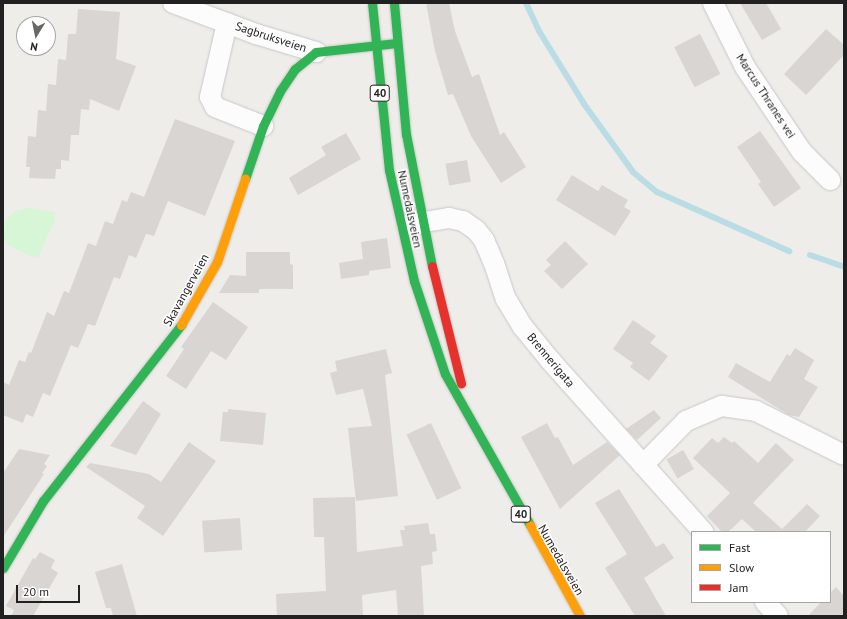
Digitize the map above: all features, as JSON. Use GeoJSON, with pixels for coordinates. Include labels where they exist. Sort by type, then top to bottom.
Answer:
{"type":"FeatureCollection","features":[{"type":"Feature","properties":{"kind":"main road","name":"Numedalsveien"},"geometry":{"type":"LineString","coordinates":[[372,3],[385,141],[402,226],[431,337],[445,374],[466,410],[504,483],[580,616]]}},
{"type":"Feature","properties":{"kind":"main road","name":"Numedalsveien"},"geometry":{"type":"LineString","coordinates":[[394,3],[406,134],[422,223],[466,410]]}},
{"type":"Feature","properties":{"kind":"main road"},"geometry":{"type":"LineString","coordinates":[[316,52],[398,42]]}},
{"type":"Feature","properties":{"kind":"main road","name":"Skavangerveien"},"geometry":{"type":"LineString","coordinates":[[3,568],[43,501],[176,334],[217,262],[263,126],[280,91],[295,70],[316,52]]}},
{"type":"Feature","properties":{"kind":"street","name":"Sagbruksveien"},"geometry":{"type":"LineString","coordinates":[[173,3],[316,52]]}},
{"type":"Feature","properties":{"kind":"street","name":"Marcus Thranes vei"},"geometry":{"type":"LineString","coordinates":[[713,3],[745,67],[802,152],[830,180]]}},
{"type":"Feature","properties":{"kind":"street","name":"Sagbruksveien"},"geometry":{"type":"LineString","coordinates":[[227,22],[210,97],[215,107],[263,126]]}},
{"type":"Feature","properties":{"kind":"street","name":"Brennerigata"},"geometry":{"type":"LineString","coordinates":[[402,226],[449,218],[463,221],[476,230],[484,240],[494,263],[506,299],[523,327],[702,531]]}},
{"type":"Feature","properties":{"kind":"street"},"geometry":{"type":"LineString","coordinates":[[644,465],[686,421],[722,406],[756,411],[844,455]]}},
{"type":"Feature","properties":{"kind":"street"},"geometry":{"type":"LineString","coordinates":[[766,603],[778,616]]}},
{"type":"Feature","properties":{"kind":"green space"},"geometry":{"type":"Polygon","coordinates":[[[28,208],[55,212],[55,220],[38,257],[30,256],[8,245],[3,238],[5,221],[15,211],[28,208]]]}},
{"type":"Feature","properties":{"kind":"building"},"geometry":{"type":"Polygon","coordinates":[[[426,3],[449,3],[455,31],[472,77],[479,74],[500,135],[504,132],[526,167],[501,183],[471,136],[453,94],[448,95],[435,51],[426,3]]]}},
{"type":"Feature","properties":{"kind":"building"},"geometry":{"type":"Polygon","coordinates":[[[740,3],[766,3],[781,29],[762,40],[740,3]]]}},
{"type":"Feature","properties":{"kind":"building"},"geometry":{"type":"Polygon","coordinates":[[[78,9],[120,12],[116,59],[136,66],[119,111],[90,99],[89,110],[81,109],[79,135],[71,135],[69,161],[61,160],[61,169],[56,169],[55,179],[29,178],[30,167],[26,167],[28,136],[36,137],[38,110],[46,111],[48,84],[56,85],[58,59],[66,60],[68,34],[76,34],[78,9]]]}},
{"type":"Feature","properties":{"kind":"building"},"geometry":{"type":"Polygon","coordinates":[[[826,29],[844,45],[844,55],[806,95],[784,74],[826,29]]]}},
{"type":"Feature","properties":{"kind":"building"},"geometry":{"type":"Polygon","coordinates":[[[700,34],[720,74],[695,87],[674,47],[700,34]]]}},
{"type":"Feature","properties":{"kind":"building"},"geometry":{"type":"Polygon","coordinates":[[[175,119],[235,141],[205,216],[168,201],[154,236],[146,234],[136,258],[129,255],[120,279],[114,277],[95,326],[88,324],[78,348],[71,345],[50,396],[43,393],[33,417],[26,414],[23,423],[3,415],[3,382],[9,385],[19,360],[25,362],[29,352],[31,353],[47,312],[54,316],[64,291],[69,293],[88,243],[96,246],[105,221],[113,224],[122,200],[127,202],[131,192],[144,197],[175,119]]]}},
{"type":"Feature","properties":{"kind":"building"},"geometry":{"type":"Polygon","coordinates":[[[760,131],[801,188],[774,207],[758,184],[761,182],[737,147],[760,131]]]}},
{"type":"Feature","properties":{"kind":"building"},"geometry":{"type":"Polygon","coordinates":[[[346,133],[361,159],[298,195],[289,178],[326,155],[321,147],[346,133]]]}},
{"type":"Feature","properties":{"kind":"building"},"geometry":{"type":"Polygon","coordinates":[[[467,160],[471,182],[449,185],[445,164],[467,160]]]}},
{"type":"Feature","properties":{"kind":"building"},"geometry":{"type":"Polygon","coordinates":[[[572,175],[598,191],[602,185],[628,200],[624,207],[631,211],[615,236],[556,200],[572,175]]]}},
{"type":"Feature","properties":{"kind":"building"},"geometry":{"type":"Polygon","coordinates":[[[387,238],[391,268],[369,271],[369,275],[341,279],[339,263],[363,259],[361,242],[387,238]]]}},
{"type":"Feature","properties":{"kind":"building"},"geometry":{"type":"Polygon","coordinates":[[[565,241],[588,264],[562,289],[544,271],[551,265],[546,260],[565,241]]]}},
{"type":"Feature","properties":{"kind":"building"},"geometry":{"type":"Polygon","coordinates":[[[246,252],[290,252],[290,264],[293,265],[293,289],[259,289],[259,293],[219,293],[230,275],[246,276],[246,252]]]}},
{"type":"Feature","properties":{"kind":"building"},"geometry":{"type":"Polygon","coordinates":[[[213,302],[248,327],[226,360],[211,351],[186,389],[166,376],[184,349],[181,347],[213,302]]]}},
{"type":"Feature","properties":{"kind":"building"},"geometry":{"type":"Polygon","coordinates":[[[633,320],[656,336],[650,343],[668,356],[649,381],[630,367],[633,363],[613,349],[633,320]]]}},
{"type":"Feature","properties":{"kind":"building"},"geometry":{"type":"Polygon","coordinates":[[[795,348],[814,360],[804,379],[818,387],[799,417],[789,415],[728,377],[736,363],[770,382],[787,354],[790,356],[795,348]]]}},
{"type":"Feature","properties":{"kind":"building"},"geometry":{"type":"Polygon","coordinates":[[[386,349],[392,373],[385,375],[398,496],[356,501],[348,428],[372,426],[363,389],[336,395],[330,373],[337,371],[335,361],[386,349]]]}},
{"type":"Feature","properties":{"kind":"building"},"geometry":{"type":"Polygon","coordinates":[[[143,401],[161,414],[136,455],[110,446],[143,401]]]}},
{"type":"Feature","properties":{"kind":"building"},"geometry":{"type":"Polygon","coordinates":[[[228,409],[266,413],[263,445],[220,441],[223,412],[228,412],[228,409]]]}},
{"type":"Feature","properties":{"kind":"building"},"geometry":{"type":"Polygon","coordinates":[[[654,410],[661,418],[637,440],[626,429],[654,410]]]}},
{"type":"Feature","properties":{"kind":"building"},"geometry":{"type":"Polygon","coordinates":[[[431,423],[461,488],[437,500],[407,434],[431,423]]]}},
{"type":"Feature","properties":{"kind":"building"},"geometry":{"type":"Polygon","coordinates":[[[547,423],[555,438],[558,437],[573,465],[607,442],[620,455],[560,509],[521,437],[547,423]]]}},
{"type":"Feature","properties":{"kind":"building"},"geometry":{"type":"Polygon","coordinates":[[[724,437],[732,443],[734,441],[758,463],[776,443],[794,460],[753,503],[782,529],[807,504],[820,516],[806,531],[755,531],[742,519],[729,531],[721,531],[707,516],[730,493],[693,458],[712,438],[718,443],[724,437]]]}},
{"type":"Feature","properties":{"kind":"building"},"geometry":{"type":"Polygon","coordinates":[[[189,442],[216,461],[163,536],[137,518],[145,506],[86,467],[90,463],[149,474],[161,482],[189,442]]]}},
{"type":"Feature","properties":{"kind":"building"},"geometry":{"type":"Polygon","coordinates":[[[19,449],[50,455],[44,464],[47,466],[42,473],[44,474],[3,537],[3,473],[19,449]]]}},
{"type":"Feature","properties":{"kind":"building"},"geometry":{"type":"Polygon","coordinates":[[[683,450],[694,469],[678,479],[667,459],[683,450]]]}},
{"type":"Feature","properties":{"kind":"building"},"geometry":{"type":"Polygon","coordinates":[[[619,489],[656,547],[664,543],[674,558],[644,578],[666,616],[635,616],[605,568],[627,554],[595,503],[619,489]]]}},
{"type":"Feature","properties":{"kind":"building"},"geometry":{"type":"Polygon","coordinates":[[[355,497],[357,552],[403,546],[400,530],[405,530],[404,526],[428,523],[430,534],[435,534],[437,551],[432,552],[433,564],[421,566],[424,616],[398,616],[396,590],[362,595],[363,616],[277,616],[276,594],[326,591],[324,537],[314,537],[313,498],[355,497]]]}},
{"type":"Feature","properties":{"kind":"building"},"geometry":{"type":"Polygon","coordinates":[[[240,518],[242,550],[204,553],[202,521],[240,518]]]}},
{"type":"Feature","properties":{"kind":"building"},"geometry":{"type":"Polygon","coordinates":[[[40,552],[55,560],[51,568],[58,573],[33,616],[11,616],[14,610],[6,606],[33,558],[35,559],[40,552]]]}},
{"type":"Feature","properties":{"kind":"building"},"geometry":{"type":"Polygon","coordinates":[[[122,564],[137,616],[113,616],[111,608],[106,608],[95,572],[122,564]]]}},
{"type":"Feature","properties":{"kind":"building"},"geometry":{"type":"Polygon","coordinates":[[[836,587],[844,596],[844,616],[808,616],[820,603],[831,603],[831,592],[836,587]]]}},
{"type":"Feature","properties":{"kind":"waterway"},"geometry":{"type":"LineString","coordinates":[[526,3],[539,31],[584,104],[633,172],[657,192],[789,251]]}},
{"type":"Feature","properties":{"kind":"waterway"},"geometry":{"type":"LineString","coordinates":[[810,255],[844,267]]}},
{"type":"Feature","properties":{"kind":"traffic: fast"},"geometry":{"type":"LineString","coordinates":[[372,3],[389,170],[414,281],[445,374],[530,525]]}},
{"type":"Feature","properties":{"kind":"traffic: fast"},"geometry":{"type":"LineString","coordinates":[[394,3],[406,134],[432,266]]}},
{"type":"Feature","properties":{"kind":"traffic: fast"},"geometry":{"type":"LineString","coordinates":[[245,179],[263,126],[280,91],[295,69],[316,52],[396,43]]}},
{"type":"Feature","properties":{"kind":"traffic: fast"},"geometry":{"type":"LineString","coordinates":[[3,568],[43,501],[181,325]]}},
{"type":"Feature","properties":{"kind":"traffic: slow"},"geometry":{"type":"LineString","coordinates":[[181,325],[217,262],[245,179]]}},
{"type":"Feature","properties":{"kind":"traffic: slow"},"geometry":{"type":"LineString","coordinates":[[530,525],[580,616]]}},
{"type":"Feature","properties":{"kind":"traffic: jam"},"geometry":{"type":"LineString","coordinates":[[432,266],[461,383]]}}]}
